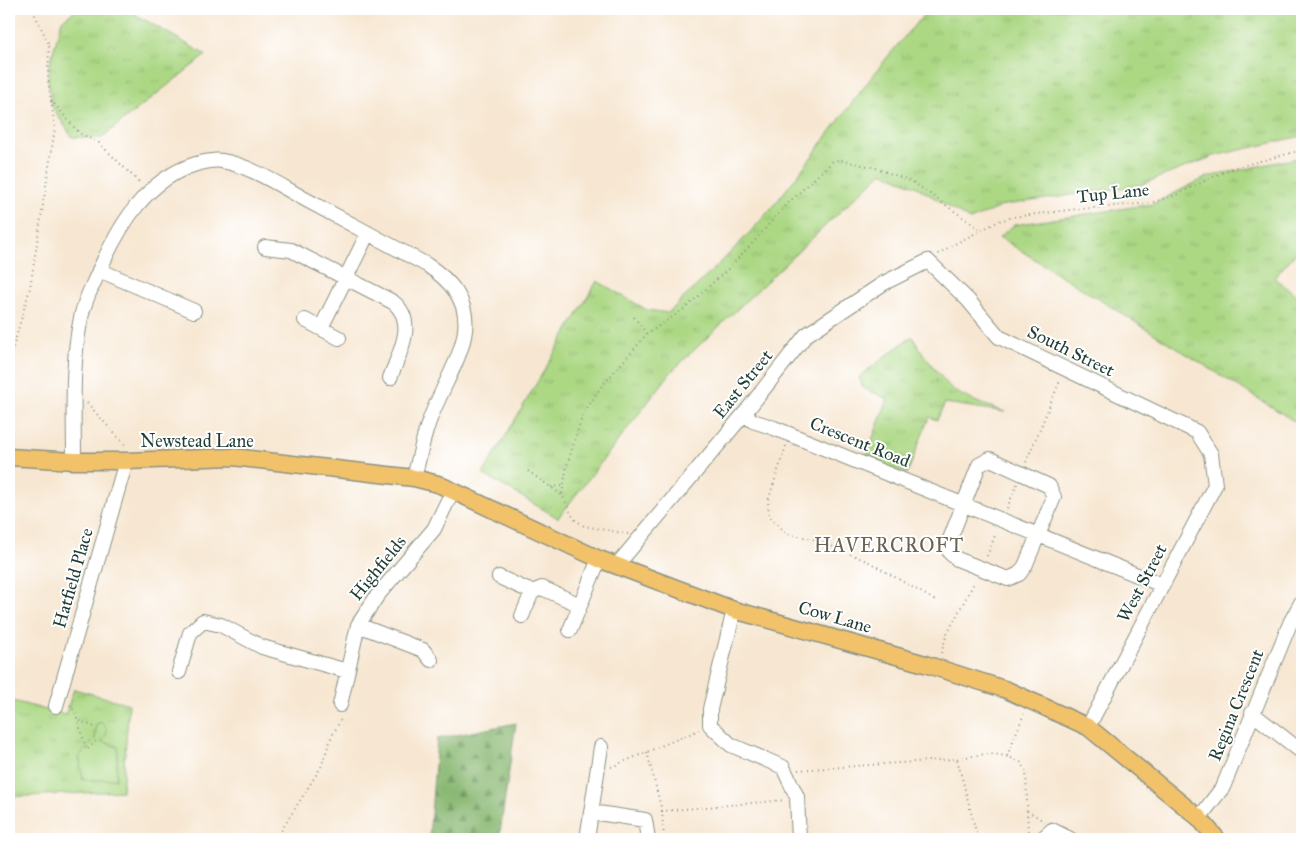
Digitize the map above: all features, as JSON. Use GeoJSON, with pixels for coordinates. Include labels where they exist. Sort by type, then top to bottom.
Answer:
{"type":"FeatureCollection","features":[{"type":"Feature","properties":{"kind":"main road","name":"Newstead Lane"},"geometry":{"type":"LineString","coordinates":[[9,457],[74,461],[130,461],[233,457],[414,478]]}},
{"type":"Feature","properties":{"kind":"main road","name":"Cow Lane"},"geometry":{"type":"LineString","coordinates":[[414,478],[454,490],[598,559],[734,610],[925,664],[1007,690],[1030,700],[1088,727],[1199,818],[1217,839]]}},
{"type":"Feature","properties":{"kind":"street"},"geometry":{"type":"LineString","coordinates":[[74,461],[74,398],[77,339],[87,294],[109,248],[122,225],[149,191],[166,178],[187,167],[220,160],[236,164],[275,183],[428,265],[443,275],[454,288],[462,303],[465,318],[464,343],[430,419],[414,478]]}},
{"type":"Feature","properties":{"kind":"street"},"geometry":{"type":"LineString","coordinates":[[321,328],[368,233]]}},
{"type":"Feature","properties":{"kind":"street"},"geometry":{"type":"LineString","coordinates":[[265,247],[291,250],[393,302],[401,308],[406,322],[406,335],[390,378]]}},
{"type":"Feature","properties":{"kind":"street","name":"East Street"},"geometry":{"type":"LineString","coordinates":[[617,565],[744,414],[806,335],[884,283],[928,261]]}},
{"type":"Feature","properties":{"kind":"street","name":"South Street"},"geometry":{"type":"LineString","coordinates":[[928,261],[968,300],[999,337],[1197,432],[1212,454]]}},
{"type":"Feature","properties":{"kind":"street"},"geometry":{"type":"LineString","coordinates":[[99,270],[194,311]]}},
{"type":"Feature","properties":{"kind":"street"},"geometry":{"type":"LineString","coordinates":[[305,320],[339,338]]}},
{"type":"Feature","properties":{"kind":"street","name":"Crescent Road"},"geometry":{"type":"LineString","coordinates":[[744,414],[753,420],[1162,585]]}},
{"type":"Feature","properties":{"kind":"street","name":"West Street"},"geometry":{"type":"LineString","coordinates":[[1088,727],[1215,485],[1212,454]]}},
{"type":"Feature","properties":{"kind":"street"},"geometry":{"type":"LineString","coordinates":[[990,459],[1049,486],[1054,497],[1038,535],[1025,566],[1019,574],[1008,579],[957,559],[950,553],[948,544],[979,465],[990,459]]}},
{"type":"Feature","properties":{"kind":"street","name":"Hatfield Place"},"geometry":{"type":"LineString","coordinates":[[57,703],[130,461]]}},
{"type":"Feature","properties":{"kind":"street","name":"Highfields"},"geometry":{"type":"LineString","coordinates":[[340,706],[358,624],[376,596],[434,529],[454,490]]}},
{"type":"Feature","properties":{"kind":"street"},"geometry":{"type":"LineString","coordinates":[[570,630],[598,559]]}},
{"type":"Feature","properties":{"kind":"street"},"geometry":{"type":"LineString","coordinates":[[499,577],[532,592]]}},
{"type":"Feature","properties":{"kind":"street"},"geometry":{"type":"LineString","coordinates":[[522,616],[532,592],[542,588],[580,605]]}},
{"type":"Feature","properties":{"kind":"street","name":"Regina Crescent"},"geometry":{"type":"LineString","coordinates":[[1199,818],[1224,787],[1252,713],[1297,623],[1302,601]]}},
{"type":"Feature","properties":{"kind":"street"},"geometry":{"type":"LineString","coordinates":[[734,610],[710,709],[710,725],[730,746],[783,767],[798,799],[799,839]]}},
{"type":"Feature","properties":{"kind":"street"},"geometry":{"type":"LineString","coordinates":[[179,672],[190,633],[203,621],[221,625],[262,647],[347,671]]}},
{"type":"Feature","properties":{"kind":"street"},"geometry":{"type":"LineString","coordinates":[[358,624],[423,650],[431,660]]}},
{"type":"Feature","properties":{"kind":"street"},"geometry":{"type":"LineString","coordinates":[[1252,713],[1302,752]]}},
{"type":"Feature","properties":{"kind":"street"},"geometry":{"type":"LineString","coordinates":[[588,839],[600,744]]}},
{"type":"Feature","properties":{"kind":"street"},"geometry":{"type":"LineString","coordinates":[[591,812],[645,820],[648,839]]}},
{"type":"Feature","properties":{"kind":"street"},"geometry":{"type":"LineString","coordinates":[[1048,834],[1070,839]]}},
{"type":"Feature","properties":{"kind":"path"},"geometry":{"type":"LineString","coordinates":[[9,362],[30,288],[55,128],[48,79],[49,44],[32,9]]}},
{"type":"Feature","properties":{"kind":"path"},"geometry":{"type":"LineString","coordinates":[[51,99],[79,133],[99,143],[149,191]]}},
{"type":"Feature","properties":{"kind":"path","name":"Tup Lane"},"geometry":{"type":"LineString","coordinates":[[928,261],[951,246],[999,221],[1013,217],[1069,210],[1150,203],[1176,196],[1230,169],[1302,150]]}},
{"type":"Feature","properties":{"kind":"path"},"geometry":{"type":"LineString","coordinates":[[630,534],[584,526],[574,518],[562,494],[566,465],[583,414],[601,387],[647,334],[683,310],[727,270],[750,247],[787,204],[833,161],[840,160],[876,168],[913,182],[981,230]]}},
{"type":"Feature","properties":{"kind":"path"},"geometry":{"type":"LineString","coordinates":[[634,317],[647,334]]}},
{"type":"Feature","properties":{"kind":"path"},"geometry":{"type":"LineString","coordinates":[[74,398],[85,401],[131,452],[130,461]]}},
{"type":"Feature","properties":{"kind":"path"},"geometry":{"type":"LineString","coordinates":[[789,434],[768,501],[769,516],[787,534],[814,539],[869,562],[936,601]]}},
{"type":"Feature","properties":{"kind":"path"},"geometry":{"type":"LineString","coordinates":[[528,471],[562,494]]}},
{"type":"Feature","properties":{"kind":"path"},"geometry":{"type":"LineString","coordinates":[[551,488],[563,486]]}},
{"type":"Feature","properties":{"kind":"path"},"geometry":{"type":"LineString","coordinates":[[1007,756],[1030,700]]}},
{"type":"Feature","properties":{"kind":"path"},"geometry":{"type":"LineString","coordinates":[[57,703],[71,706],[87,750],[96,741]]}},
{"type":"Feature","properties":{"kind":"path"},"geometry":{"type":"LineString","coordinates":[[276,839],[321,767],[331,738],[345,711],[340,706]]}},
{"type":"Feature","properties":{"kind":"path"},"geometry":{"type":"LineString","coordinates":[[78,721],[80,720],[95,727]]}},
{"type":"Feature","properties":{"kind":"path"},"geometry":{"type":"LineString","coordinates":[[597,773],[710,725]]}},
{"type":"Feature","properties":{"kind":"path"},"geometry":{"type":"LineString","coordinates":[[647,752],[662,811],[664,839]]}},
{"type":"Feature","properties":{"kind":"path"},"geometry":{"type":"LineString","coordinates":[[785,771],[957,759],[997,753],[1022,763],[1025,767],[1028,835],[1048,834],[1038,817],[1027,811]]}},
{"type":"Feature","properties":{"kind":"path"},"geometry":{"type":"LineString","coordinates":[[957,759],[978,839]]}},
{"type":"Feature","properties":{"kind":"path"},"geometry":{"type":"LineString","coordinates":[[662,811],[798,799]]}},
{"type":"Feature","properties":{"kind":"green space"},"geometry":{"type":"Polygon","coordinates":[[[78,9],[126,9],[206,55],[101,138],[72,137],[52,106],[48,79],[49,66],[62,20],[78,9]]]}},
{"type":"Feature","properties":{"kind":"green space"},"geometry":{"type":"Polygon","coordinates":[[[929,9],[1302,9],[1302,136],[1214,156],[1140,185],[1005,205],[970,220],[917,187],[882,172],[672,371],[558,518],[483,474],[597,281],[647,310],[668,313],[736,247],[774,205],[888,56],[929,9]]]}},
{"type":"Feature","properties":{"kind":"green space"},"geometry":{"type":"Polygon","coordinates":[[[1302,157],[1302,246],[1274,278],[1302,299],[1302,426],[999,237],[1014,225],[1153,204],[1207,177],[1302,157]]]}},
{"type":"Feature","properties":{"kind":"green space"},"geometry":{"type":"Polygon","coordinates":[[[912,336],[932,365],[955,391],[1005,412],[945,403],[937,420],[929,417],[907,474],[865,458],[888,399],[863,388],[859,377],[912,336]]]}},
{"type":"Feature","properties":{"kind":"green space"},"geometry":{"type":"Polygon","coordinates":[[[74,689],[129,704],[122,791],[9,797],[9,700],[65,715],[74,689]]]}},
{"type":"Feature","properties":{"kind":"green space"},"geometry":{"type":"Polygon","coordinates":[[[101,722],[107,732],[101,741],[118,747],[116,779],[83,780],[79,756],[95,739],[96,724],[101,722]]]}},
{"type":"Feature","properties":{"kind":"green space"},"geometry":{"type":"Polygon","coordinates":[[[516,723],[499,839],[429,839],[437,739],[516,723]]]}},
{"type":"Feature","properties":{"kind":"district","name":"HAVERCROFT"},"geometry":{"type":"Point","coordinates":[889,545]}}]}
